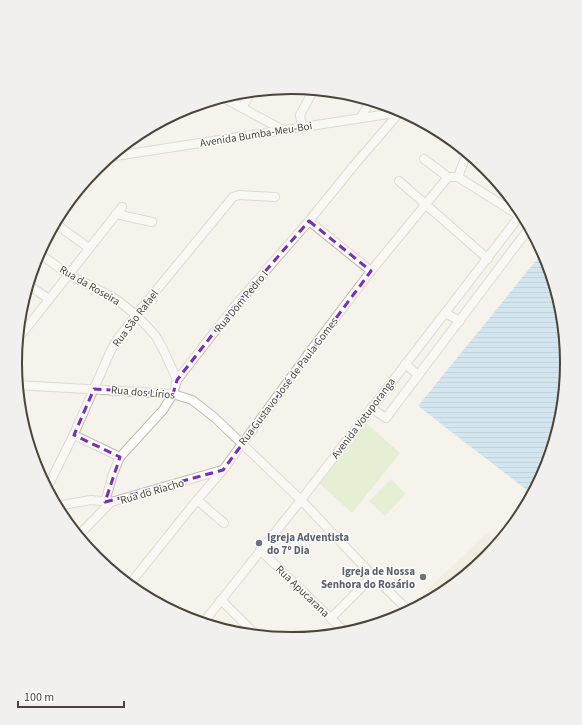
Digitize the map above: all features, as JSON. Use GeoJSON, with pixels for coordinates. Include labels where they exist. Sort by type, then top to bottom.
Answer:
{"type":"FeatureCollection","features":[{"type":"Feature","properties":{"kind":"street"},"geometry":{"type":"LineString","coordinates":[[302,127],[300,115],[311,94]]}},
{"type":"Feature","properties":{"kind":"street"},"geometry":{"type":"LineString","coordinates":[[242,108],[248,97]]}},
{"type":"Feature","properties":{"kind":"street"},"geometry":{"type":"LineString","coordinates":[[229,101],[283,130]]}},
{"type":"Feature","properties":{"kind":"street"},"geometry":{"type":"LineString","coordinates":[[362,117],[368,105]]}},
{"type":"Feature","properties":{"kind":"street","name":"Avenida Bumba-Meu-Boi"},"geometry":{"type":"LineString","coordinates":[[119,155],[390,113]]}},
{"type":"Feature","properties":{"kind":"street","name":"Rua Dom Pedro I"},"geometry":{"type":"LineString","coordinates":[[82,531],[108,502],[113,474],[120,457],[163,410],[173,394],[177,380],[234,307],[309,222],[356,163],[398,116]]}},
{"type":"Feature","properties":{"kind":"street"},"geometry":{"type":"LineString","coordinates":[[424,159],[448,177],[458,177],[511,208]]}},
{"type":"Feature","properties":{"kind":"street"},"geometry":{"type":"LineString","coordinates":[[458,177],[464,161]]}},
{"type":"Feature","properties":{"kind":"street","name":"Rua Gustavo José de Paula Gomes"},"geometry":{"type":"LineString","coordinates":[[133,580],[223,470],[371,271],[448,177]]}},
{"type":"Feature","properties":{"kind":"street"},"geometry":{"type":"LineString","coordinates":[[399,181],[426,204],[486,261],[496,273]]}},
{"type":"Feature","properties":{"kind":"street","name":"Rua São Rafael"},"geometry":{"type":"LineString","coordinates":[[50,481],[74,435],[111,350],[136,315],[232,197],[245,195],[275,197]]}},
{"type":"Feature","properties":{"kind":"street"},"geometry":{"type":"LineString","coordinates":[[24,331],[122,206]]}},
{"type":"Feature","properties":{"kind":"street"},"geometry":{"type":"LineString","coordinates":[[116,214],[152,222]]}},
{"type":"Feature","properties":{"kind":"street","name":"Avenida Votuporanga"},"geometry":{"type":"LineString","coordinates":[[207,617],[301,500],[404,364],[486,261],[518,218]]}},
{"type":"Feature","properties":{"kind":"street"},"geometry":{"type":"LineString","coordinates":[[309,222],[371,271]]}},
{"type":"Feature","properties":{"kind":"street"},"geometry":{"type":"LineString","coordinates":[[59,227],[89,248]]}},
{"type":"Feature","properties":{"kind":"street","name":"Avenida Votuporanga"},"geometry":{"type":"LineString","coordinates":[[371,408],[386,418],[526,233]]}},
{"type":"Feature","properties":{"kind":"street","name":"Rua da Roseira"},"geometry":{"type":"LineString","coordinates":[[44,257],[68,274],[116,299],[136,315],[155,335],[177,380]]}},
{"type":"Feature","properties":{"kind":"street"},"geometry":{"type":"LineString","coordinates":[[32,288],[49,299]]}},
{"type":"Feature","properties":{"kind":"street"},"geometry":{"type":"LineString","coordinates":[[445,313],[460,321]]}},
{"type":"Feature","properties":{"kind":"street"},"geometry":{"type":"LineString","coordinates":[[404,364],[418,375]]}},
{"type":"Feature","properties":{"kind":"street","name":"Rua dos Lírios"},"geometry":{"type":"LineString","coordinates":[[23,385],[94,388],[173,394],[192,400],[214,417],[301,500],[373,576],[404,606]]}},
{"type":"Feature","properties":{"kind":"street"},"geometry":{"type":"LineString","coordinates":[[74,435],[120,457]]}},
{"type":"Feature","properties":{"kind":"street","name":"Rua do Riacho"},"geometry":{"type":"LineString","coordinates":[[63,505],[91,500],[108,502],[223,470]]}},
{"type":"Feature","properties":{"kind":"street"},"geometry":{"type":"LineString","coordinates":[[197,500],[224,523]]}},
{"type":"Feature","properties":{"kind":"street","name":"Rua Apucarana"},"geometry":{"type":"LineString","coordinates":[[260,550],[340,627]]}},
{"type":"Feature","properties":{"kind":"street"},"geometry":{"type":"LineString","coordinates":[[331,618],[373,576]]}},
{"type":"Feature","properties":{"kind":"street"},"geometry":{"type":"LineString","coordinates":[[221,600],[249,628]]}},
{"type":"Feature","properties":{"kind":"highlighted area"},"geometry":{"type":"Polygon","coordinates":[[[309,221],[371,271],[223,470],[105,502],[120,457],[74,435],[94,389],[173,394],[177,380],[234,307],[309,221]]]}},
{"type":"Feature","properties":{"kind":"shaded area"},"geometry":{"type":"Polygon","coordinates":[[[487,533],[494,539],[481,553],[455,576],[416,601],[487,533]]]}},
{"type":"Feature","properties":{"kind":"green space"},"geometry":{"type":"Polygon","coordinates":[[[366,423],[400,453],[352,513],[318,482],[366,423]]]}},
{"type":"Feature","properties":{"kind":"green space"},"geometry":{"type":"Polygon","coordinates":[[[391,479],[406,494],[385,516],[369,501],[391,479]]]}},
{"type":"Feature","properties":{"kind":"water"},"geometry":{"type":"Polygon","coordinates":[[[539,257],[546,276],[555,310],[558,327],[560,362],[558,398],[551,432],[540,465],[527,490],[418,406],[539,257]]]}},
{"type":"Feature","properties":{"kind":"place","name":"Igreja Adventista do 7º Dia"},"geometry":{"type":"Point","coordinates":[259,543]}},
{"type":"Feature","properties":{"kind":"place","name":"Igreja de Nossa Senhora do Rosário"},"geometry":{"type":"Point","coordinates":[423,577]}}]}
